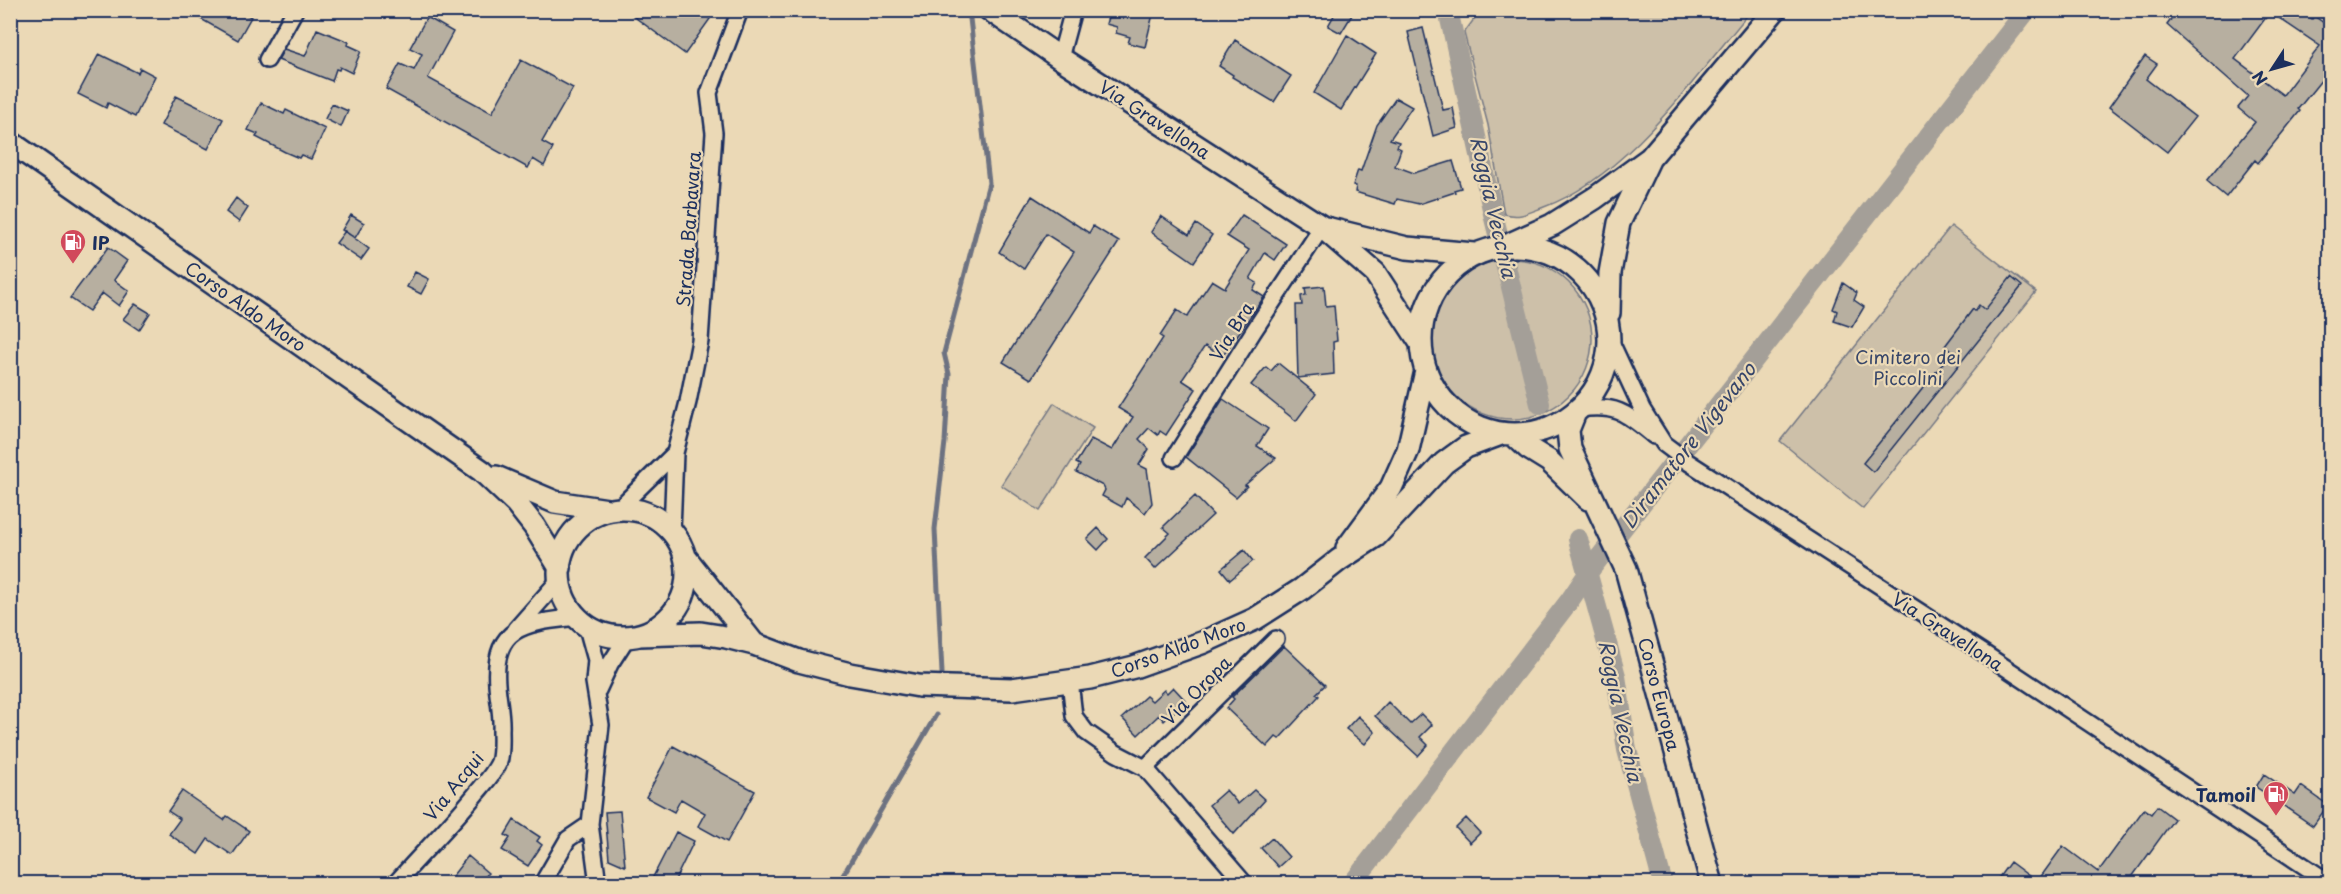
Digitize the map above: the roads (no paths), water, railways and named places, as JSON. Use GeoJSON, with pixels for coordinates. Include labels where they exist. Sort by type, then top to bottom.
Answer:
{"type":"FeatureCollection","features":[{"type":"Feature","properties":{"kind":"main road","name":"Via Gravellona"},"geometry":{"type":"LineString","coordinates":[[990,10],[1060,58],[1322,227],[1375,273],[1420,342]]}},
{"type":"Feature","properties":{"kind":"main road"},"geometry":{"type":"LineString","coordinates":[[1597,509],[1549,461],[1508,434],[1476,426],[1455,412],[1437,394],[1425,371],[1420,342],[1422,321],[1429,300],[1440,281],[1455,266],[1552,225],[1595,198],[1650,158],[1775,10]]}},
{"type":"Feature","properties":{"kind":"main road","name":"Corso Aldo Moro"},"geometry":{"type":"LineString","coordinates":[[10,142],[482,471],[522,511],[560,573]]}},
{"type":"Feature","properties":{"kind":"main road"},"geometry":{"type":"LineString","coordinates":[[1508,434],[1545,429],[1577,412],[1593,395],[1602,378],[1608,359],[1610,273],[1619,223],[1650,158]]}},
{"type":"Feature","properties":{"kind":"main road","name":"Via Gravellona"},"geometry":{"type":"LineString","coordinates":[[1322,227],[1407,249],[1495,248]]}},
{"type":"Feature","properties":{"kind":"main road"},"geometry":{"type":"LineString","coordinates":[[1495,248],[1532,246],[1555,254],[1575,266],[1591,283],[1603,303],[1609,333]]}},
{"type":"Feature","properties":{"kind":"main road","name":"Corso Aldo Moro"},"geometry":{"type":"LineString","coordinates":[[1339,560],[1391,488],[1408,450],[1425,371]]}},
{"type":"Feature","properties":{"kind":"main road","name":"Corso Europa"},"geometry":{"type":"LineString","coordinates":[[1577,412],[1568,430],[1570,449],[1626,569],[1712,884]]}},
{"type":"Feature","properties":{"kind":"main road","name":"Corso Aldo Moro"},"geometry":{"type":"LineString","coordinates":[[633,636],[701,633],[754,644],[799,661],[850,674],[919,686],[1012,689],[1070,681],[1134,667],[1204,642],[1245,624],[1302,589],[1339,560],[1376,536],[1444,463],[1466,447],[1508,434]]}},
{"type":"Feature","properties":{"kind":"main road","name":"Corso Aldo Moro"},"geometry":{"type":"LineString","coordinates":[[482,471],[555,502],[613,510]]}},
{"type":"Feature","properties":{"kind":"main road"},"geometry":{"type":"LineString","coordinates":[[633,509],[661,521],[672,531],[681,544],[686,558],[687,578],[682,598],[672,614],[657,627],[633,636],[606,634],[582,621],[566,599],[560,573],[564,549],[574,531],[590,518],[613,510],[633,509]]}},
{"type":"Feature","properties":{"kind":"main road"},"geometry":{"type":"LineString","coordinates":[[686,558],[754,644]]}},
{"type":"Feature","properties":{"kind":"street"},"geometry":{"type":"LineString","coordinates":[[267,60],[295,10]]}},
{"type":"Feature","properties":{"kind":"street","name":"Strada Barbavara"},"geometry":{"type":"LineString","coordinates":[[672,531],[675,453],[700,341],[714,133],[709,93],[740,10]]}},
{"type":"Feature","properties":{"kind":"street"},"geometry":{"type":"LineString","coordinates":[[1060,58],[1073,10]]}},
{"type":"Feature","properties":{"kind":"street","name":"Via Bra"},"geometry":{"type":"LineString","coordinates":[[1174,458],[1322,227]]}},
{"type":"Feature","properties":{"kind":"street","name":"Via Gravellona"},"geometry":{"type":"LineString","coordinates":[[1609,333],[1642,409],[1664,444],[1688,462],[2331,882]]}},
{"type":"Feature","properties":{"kind":"street"},"geometry":{"type":"LineString","coordinates":[[1577,412],[1612,408],[1633,419],[1664,444]]}},
{"type":"Feature","properties":{"kind":"street"},"geometry":{"type":"LineString","coordinates":[[613,510],[675,453]]}},
{"type":"Feature","properties":{"kind":"street","name":"Via Acqui"},"geometry":{"type":"LineString","coordinates":[[395,884],[468,804],[500,760],[502,719],[496,683],[502,646],[507,636],[514,631],[560,573]]}},
{"type":"Feature","properties":{"kind":"street"},"geometry":{"type":"LineString","coordinates":[[514,631],[537,622],[582,621],[596,660],[596,696],[601,725],[590,824],[598,884]]}},
{"type":"Feature","properties":{"kind":"street"},"geometry":{"type":"LineString","coordinates":[[596,696],[603,678],[633,636]]}},
{"type":"Feature","properties":{"kind":"street","name":"Via Oropa"},"geometry":{"type":"LineString","coordinates":[[1145,768],[1275,639]]}},
{"type":"Feature","properties":{"kind":"street"},"geometry":{"type":"LineString","coordinates":[[1070,681],[1074,716],[1086,732],[1116,753],[1145,768],[1245,884]]}},
{"type":"Feature","properties":{"kind":"street"},"geometry":{"type":"LineString","coordinates":[[542,884],[568,839],[590,824]]}},
{"type":"Feature","properties":{"kind":"waterway"},"geometry":{"type":"LineString","coordinates":[[942,673],[935,529],[945,442],[949,374],[944,353],[989,183],[969,10]]}},
{"type":"Feature","properties":{"kind":"waterway","name":"Roggia Vecchia"},"geometry":{"type":"LineString","coordinates":[[1448,10],[1494,218],[1540,404]]}},
{"type":"Feature","properties":{"kind":"waterway","name":"Diramatore Vigevano"},"geometry":{"type":"LineString","coordinates":[[1352,884],[1570,600],[1593,566],[2027,10]]}},
{"type":"Feature","properties":{"kind":"waterway","name":"Roggia Vecchia"},"geometry":{"type":"LineString","coordinates":[[1578,539],[1616,676],[1627,750],[1663,884]]}},
{"type":"Feature","properties":{"kind":"waterway"},"geometry":{"type":"LineString","coordinates":[[838,884],[936,715]]}},
{"type":"Feature","properties":{"kind":"place","name":"IP"},"geometry":{"type":"Point","coordinates":[73,265]}},
{"type":"Feature","properties":{"kind":"place","name":"Tamoil"},"geometry":{"type":"Point","coordinates":[2276,817]}},
{"type":"Feature","properties":{"kind":"park label","name":"Cimitero dei Piccolini"},"geometry":{"type":"Point","coordinates":[1908,366]}}]}
